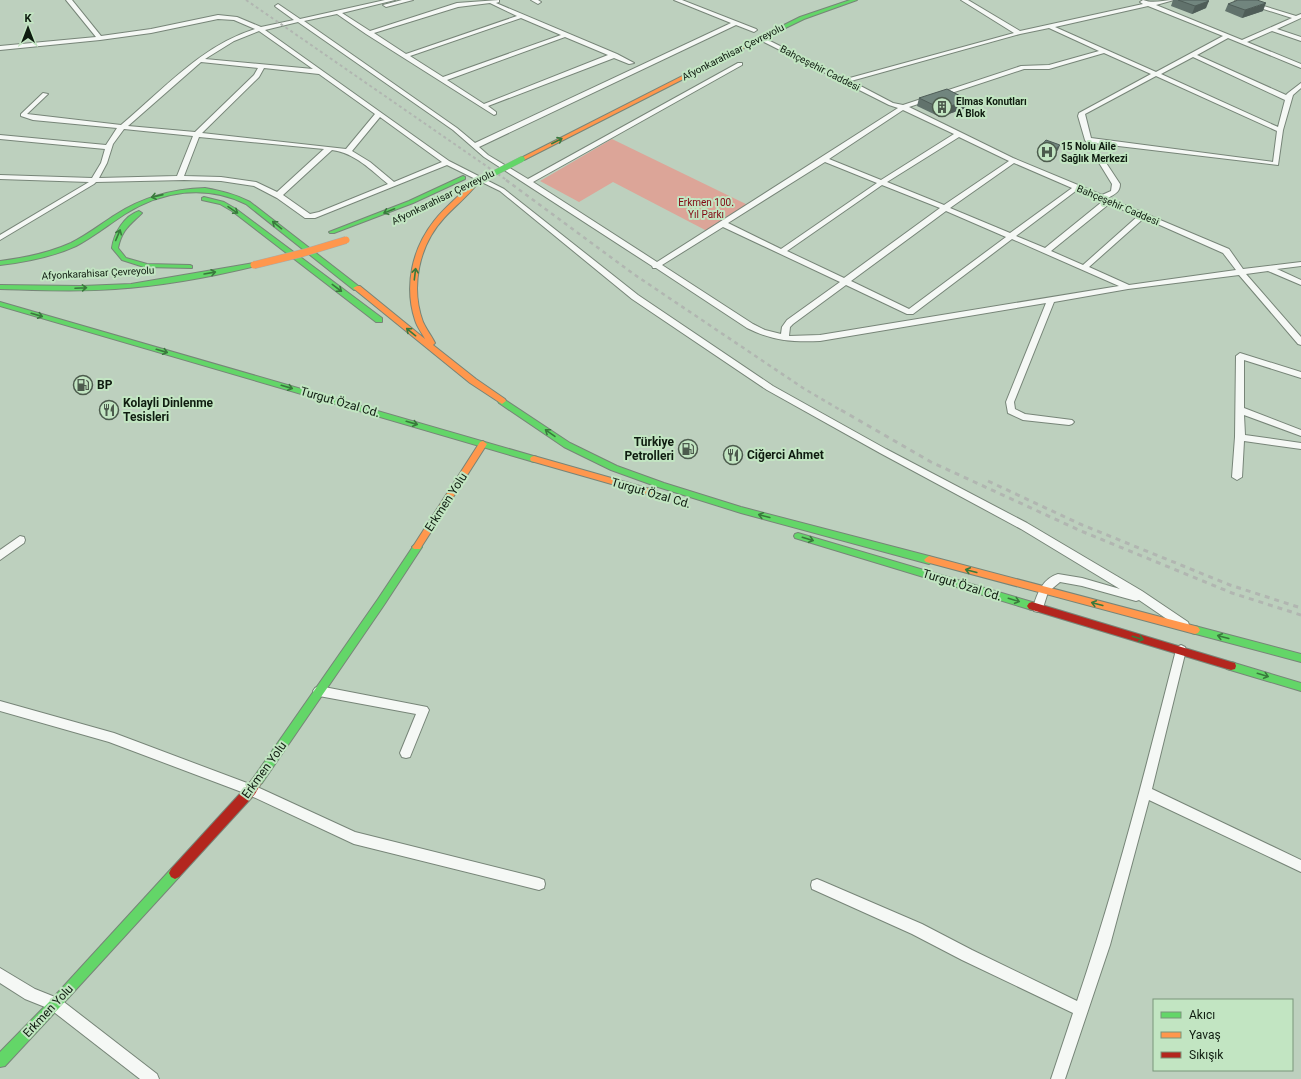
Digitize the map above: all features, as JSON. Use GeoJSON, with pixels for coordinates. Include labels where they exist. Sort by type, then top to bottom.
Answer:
{"type":"FeatureCollection","features":[{"type":"Feature","properties":{"kind":"main road","name":"Afyonkarahisar Çevreyolu"},"geometry":{"type":"LineString","coordinates":[[450,196],[802,11],[835,0]]}},
{"type":"Feature","properties":{"kind":"main road","name":"Afyonkarahisar Çevreyolu"},"geometry":{"type":"LineString","coordinates":[[740,38],[760,34],[855,0]]}},
{"type":"Feature","properties":{"kind":"main road","name":"Afyonkarahisar Çevreyolu"},"geometry":{"type":"LineString","coordinates":[[328,233],[404,205],[463,178],[502,157]]}},
{"type":"Feature","properties":{"kind":"main road"},"geometry":{"type":"LineString","coordinates":[[434,350],[419,322],[414,301],[417,261],[430,230],[451,206],[475,183]]}},
{"type":"Feature","properties":{"kind":"main road","name":"Turgut Özal Cd."},"geometry":{"type":"LineString","coordinates":[[0,263],[37,257],[64,248],[81,240],[131,207],[150,198],[174,192],[195,191],[217,192],[233,195],[250,204],[271,220],[473,381],[567,445],[614,468],[661,485],[741,510],[1301,658]]}},
{"type":"Feature","properties":{"kind":"main road","name":"Afyonkarahisar Çevreyolu"},"geometry":{"type":"LineString","coordinates":[[138,273],[193,266],[146,266],[124,259],[115,248],[115,239],[119,230],[126,222],[150,207],[188,199],[206,199],[222,203],[234,210],[386,325]]}},
{"type":"Feature","properties":{"kind":"main road"},"geometry":{"type":"LineString","coordinates":[[268,250],[312,238]]}},
{"type":"Feature","properties":{"kind":"main road","name":"Afyonkarahisar Çevreyolu"},"geometry":{"type":"LineString","coordinates":[[0,287],[66,289],[114,287],[168,281],[254,265],[303,253],[349,238]]}},
{"type":"Feature","properties":{"kind":"main road","name":"Turgut Özal Cd."},"geometry":{"type":"LineString","coordinates":[[0,304],[666,497]]}},
{"type":"Feature","properties":{"kind":"main road"},"geometry":{"type":"LineString","coordinates":[[424,354],[500,411]]}},
{"type":"Feature","properties":{"kind":"main road"},"geometry":{"type":"LineString","coordinates":[[533,433],[574,457],[650,492]]}},
{"type":"Feature","properties":{"kind":"main road","name":"Erkmen Yolu"},"geometry":{"type":"LineString","coordinates":[[0,1061],[55,1004],[251,790],[381,602],[483,444]]}},
{"type":"Feature","properties":{"kind":"main road","name":"Turgut Özal Cd."},"geometry":{"type":"LineString","coordinates":[[688,503],[757,524]]}},
{"type":"Feature","properties":{"kind":"main road","name":"Turgut Özal Cd."},"geometry":{"type":"LineString","coordinates":[[787,533],[1301,687]]}},
{"type":"Feature","properties":{"kind":"street"},"geometry":{"type":"LineString","coordinates":[[69,0],[100,38]]}},
{"type":"Feature","properties":{"kind":"street"},"geometry":{"type":"LineString","coordinates":[[0,238],[93,180],[104,163],[109,147],[122,127],[198,60],[242,34],[260,28],[392,0]]}},
{"type":"Feature","properties":{"kind":"street"},"geometry":{"type":"LineString","coordinates":[[311,20],[410,0]]}},
{"type":"Feature","properties":{"kind":"street"},"geometry":{"type":"LineString","coordinates":[[368,33],[457,5],[492,3],[502,0]]}},
{"type":"Feature","properties":{"kind":"street"},"geometry":{"type":"LineString","coordinates":[[677,0],[760,34]]}},
{"type":"Feature","properties":{"kind":"street"},"geometry":{"type":"LineString","coordinates":[[964,0],[1020,33]]}},
{"type":"Feature","properties":{"kind":"street"},"geometry":{"type":"LineString","coordinates":[[1139,0],[1301,66]]}},
{"type":"Feature","properties":{"kind":"street"},"geometry":{"type":"LineString","coordinates":[[846,81],[1020,33],[1170,0]]}},
{"type":"Feature","properties":{"kind":"street"},"geometry":{"type":"LineString","coordinates":[[1238,0],[1299,17]]}},
{"type":"Feature","properties":{"kind":"street"},"geometry":{"type":"LineString","coordinates":[[492,3],[631,63]]}},
{"type":"Feature","properties":{"kind":"street"},"geometry":{"type":"LineString","coordinates":[[278,6],[296,20],[455,129],[486,156],[580,214],[656,266],[750,326],[762,332],[784,338],[820,338],[1128,287],[1301,264]]}},
{"type":"Feature","properties":{"kind":"street"},"geometry":{"type":"LineString","coordinates":[[340,14],[494,113]]}},
{"type":"Feature","properties":{"kind":"street"},"geometry":{"type":"LineString","coordinates":[[404,56],[521,16]]}},
{"type":"Feature","properties":{"kind":"street"},"geometry":{"type":"LineString","coordinates":[[0,48],[100,38],[224,17],[235,18],[260,28],[447,162],[502,190],[635,297],[770,388],[883,451],[1024,526],[1147,600],[1189,628]]}},
{"type":"Feature","properties":{"kind":"street"},"geometry":{"type":"LineString","coordinates":[[1243,42],[1299,17]]}},
{"type":"Feature","properties":{"kind":"street"},"geometry":{"type":"LineString","coordinates":[[475,146],[735,23]]}},
{"type":"Feature","properties":{"kind":"street"},"geometry":{"type":"LineString","coordinates":[[1049,26],[1280,130]]}},
{"type":"Feature","properties":{"kind":"street"},"geometry":{"type":"LineString","coordinates":[[1272,29],[1301,39]]}},
{"type":"Feature","properties":{"kind":"street","name":"Bahçeşehir Caddesi"},"geometry":{"type":"LineString","coordinates":[[760,34],[854,79],[959,134],[1014,160],[1226,251],[1240,271],[1301,342]]}},
{"type":"Feature","properties":{"kind":"street","name":"Bahçeşehir Caddesi"},"geometry":{"type":"LineString","coordinates":[[760,34],[891,104],[904,106]]}},
{"type":"Feature","properties":{"kind":"street"},"geometry":{"type":"LineString","coordinates":[[442,80],[565,35]]}},
{"type":"Feature","properties":{"kind":"street"},"geometry":{"type":"LineString","coordinates":[[1046,251],[1114,192],[1116,188],[1116,184],[1088,140],[1081,116],[1082,113],[1228,36]]}},
{"type":"Feature","properties":{"kind":"street"},"geometry":{"type":"LineString","coordinates":[[656,266],[904,106],[1023,67],[1049,67],[1104,51]]}},
{"type":"Feature","properties":{"kind":"street"},"geometry":{"type":"LineString","coordinates":[[483,106],[615,55]]}},
{"type":"Feature","properties":{"kind":"street"},"geometry":{"type":"LineString","coordinates":[[1193,55],[1289,99]]}},
{"type":"Feature","properties":{"kind":"street"},"geometry":{"type":"LineString","coordinates":[[198,60],[320,72]]}},
{"type":"Feature","properties":{"kind":"street"},"geometry":{"type":"LineString","coordinates":[[528,182],[740,64]]}},
{"type":"Feature","properties":{"kind":"street"},"geometry":{"type":"LineString","coordinates":[[180,178],[196,134],[257,76],[262,66]]}},
{"type":"Feature","properties":{"kind":"street"},"geometry":{"type":"LineString","coordinates":[[1088,140],[1276,164],[1280,130],[1290,94],[1301,85]]}},
{"type":"Feature","properties":{"kind":"street"},"geometry":{"type":"LineString","coordinates":[[45,94],[23,115],[33,118],[348,151],[361,158],[392,184]]}},
{"type":"Feature","properties":{"kind":"street"},"geometry":{"type":"LineString","coordinates":[[348,151],[379,114]]}},
{"type":"Feature","properties":{"kind":"street"},"geometry":{"type":"LineString","coordinates":[[782,251],[881,183],[959,134]]}},
{"type":"Feature","properties":{"kind":"street"},"geometry":{"type":"LineString","coordinates":[[0,137],[109,147]]}},
{"type":"Feature","properties":{"kind":"street"},"geometry":{"type":"LineString","coordinates":[[278,195],[330,148]]}},
{"type":"Feature","properties":{"kind":"street"},"geometry":{"type":"LineString","coordinates":[[824,159],[945,208],[1128,287]]}},
{"type":"Feature","properties":{"kind":"street"},"geometry":{"type":"LineString","coordinates":[[784,338],[786,327],[790,322],[945,208],[1014,160]]}},
{"type":"Feature","properties":{"kind":"street"},"geometry":{"type":"LineString","coordinates":[[0,178],[93,180],[180,178],[215,179],[256,184],[278,195],[305,214],[315,216],[447,162]]}},
{"type":"Feature","properties":{"kind":"street"},"geometry":{"type":"LineString","coordinates":[[723,224],[910,312],[1077,187]]}},
{"type":"Feature","properties":{"kind":"street"},"geometry":{"type":"LineString","coordinates":[[1084,268],[1143,215]]}},
{"type":"Feature","properties":{"kind":"street"},"geometry":{"type":"LineString","coordinates":[[1240,271],[1260,265],[1301,258]]}},
{"type":"Feature","properties":{"kind":"street"},"geometry":{"type":"LineString","coordinates":[[1260,265],[1301,283]]}},
{"type":"Feature","properties":{"kind":"street"},"geometry":{"type":"LineString","coordinates":[[1051,300],[1009,407],[1011,411],[1023,417],[1069,422]]}},
{"type":"Feature","properties":{"kind":"street"},"geometry":{"type":"LineString","coordinates":[[1238,476],[1240,437],[1240,356],[1301,376]]}},
{"type":"Feature","properties":{"kind":"street"},"geometry":{"type":"LineString","coordinates":[[1240,410],[1301,433]]}},
{"type":"Feature","properties":{"kind":"street"},"geometry":{"type":"LineString","coordinates":[[1240,437],[1301,446]]}},
{"type":"Feature","properties":{"kind":"street"},"geometry":{"type":"LineString","coordinates":[[0,556],[20,540]]}},
{"type":"Feature","properties":{"kind":"street"},"geometry":{"type":"LineString","coordinates":[[1038,608],[1044,590],[1058,578],[1082,582],[1147,600]]}},
{"type":"Feature","properties":{"kind":"street"},"geometry":{"type":"LineString","coordinates":[[1058,1079],[1103,945],[1145,792],[1181,650]]}},
{"type":"Feature","properties":{"kind":"street"},"geometry":{"type":"LineString","coordinates":[[319,691],[423,710],[406,753]]}},
{"type":"Feature","properties":{"kind":"street"},"geometry":{"type":"LineString","coordinates":[[0,706],[110,737],[251,790],[354,838],[539,884]]}},
{"type":"Feature","properties":{"kind":"street"},"geometry":{"type":"LineString","coordinates":[[1145,792],[1301,866]]}},
{"type":"Feature","properties":{"kind":"street"},"geometry":{"type":"LineString","coordinates":[[817,885],[917,929],[967,955],[1082,1010]]}},
{"type":"Feature","properties":{"kind":"street"},"geometry":{"type":"LineString","coordinates":[[0,974],[30,994],[55,1004],[152,1079]]}},
{"type":"Feature","properties":{"kind":"green space","name":"Erkmen 100. Yıl Parkı"},"geometry":{"type":"Polygon","coordinates":[[[612,139],[750,206],[709,232],[613,182],[579,202],[540,181],[612,139]]]}},
{"type":"Feature","properties":{"kind":"building"},"geometry":{"type":"Polygon","coordinates":[[[1178,0],[1207,0],[1209,1],[1195,6],[1178,0]]]}},
{"type":"Feature","properties":{"kind":"building"},"geometry":{"type":"Polygon","coordinates":[[[1238,0],[1257,0],[1266,3],[1245,10],[1228,4],[1238,0]]]}},
{"type":"Feature","properties":{"kind":"building"},"geometry":{"type":"Polygon","coordinates":[[[947,89],[968,100],[942,109],[919,98],[947,89]]]}},
{"type":"Feature","properties":{"kind":"building"},"geometry":{"type":"Polygon","coordinates":[[[1046,140],[1060,145],[1052,152],[1039,148],[1046,140]]]}},
{"type":"Feature","properties":{"kind":"railway"},"geometry":{"type":"LineString","coordinates":[[246,0],[508,181]]}},
{"type":"Feature","properties":{"kind":"railway"},"geometry":{"type":"LineString","coordinates":[[506,180],[635,275],[803,388],[842,411]]}},
{"type":"Feature","properties":{"kind":"railway"},"geometry":{"type":"LineString","coordinates":[[841,410],[931,462],[1081,531],[1232,593],[1301,615]]}},
{"type":"Feature","properties":{"kind":"railway"},"geometry":{"type":"LineString","coordinates":[[988,481],[1080,524],[1230,585],[1301,608]]}},
{"type":"Feature","properties":{"kind":"traffic: fast"},"geometry":{"type":"LineString","coordinates":[[771,33],[802,18],[855,0]]}},
{"type":"Feature","properties":{"kind":"traffic: fast"},"geometry":{"type":"LineString","coordinates":[[475,183],[522,159]]}},
{"type":"Feature","properties":{"kind":"traffic: fast"},"geometry":{"type":"LineString","coordinates":[[332,232],[411,202],[463,178]]}},
{"type":"Feature","properties":{"kind":"traffic: fast"},"geometry":{"type":"LineString","coordinates":[[0,263],[38,256],[65,248],[89,236],[116,217],[144,201],[159,196],[190,190],[205,190],[235,196],[248,203],[357,288]]}},
{"type":"Feature","properties":{"kind":"traffic: fast"},"geometry":{"type":"LineString","coordinates":[[204,199],[222,203],[234,210],[379,320]]}},
{"type":"Feature","properties":{"kind":"traffic: fast"},"geometry":{"type":"LineString","coordinates":[[139,213],[122,228],[116,242],[115,248],[124,259],[146,266],[190,267]]}},
{"type":"Feature","properties":{"kind":"traffic: fast"},"geometry":{"type":"LineString","coordinates":[[0,287],[82,288],[131,286],[254,265]]}},
{"type":"Feature","properties":{"kind":"traffic: fast"},"geometry":{"type":"LineString","coordinates":[[0,304],[534,459]]}},
{"type":"Feature","properties":{"kind":"traffic: fast"},"geometry":{"type":"LineString","coordinates":[[502,401],[567,445],[614,468],[661,485],[741,510],[929,560]]}},
{"type":"Feature","properties":{"kind":"traffic: fast"},"geometry":{"type":"LineString","coordinates":[[798,536],[1032,606]]}},
{"type":"Feature","properties":{"kind":"traffic: fast"},"geometry":{"type":"LineString","coordinates":[[258,780],[381,602],[417,547]]}},
{"type":"Feature","properties":{"kind":"traffic: fast"},"geometry":{"type":"LineString","coordinates":[[1195,630],[1301,658]]}},
{"type":"Feature","properties":{"kind":"traffic: fast"},"geometry":{"type":"LineString","coordinates":[[1231,666],[1301,687]]}},
{"type":"Feature","properties":{"kind":"traffic: fast"},"geometry":{"type":"LineString","coordinates":[[0,1061],[55,1004],[175,873]]}},
{"type":"Feature","properties":{"kind":"traffic: slow"},"geometry":{"type":"LineString","coordinates":[[522,159],[771,33]]}},
{"type":"Feature","properties":{"kind":"traffic: slow"},"geometry":{"type":"LineString","coordinates":[[431,343],[420,324],[415,309],[414,283],[418,257],[436,223],[445,212],[475,183]]}},
{"type":"Feature","properties":{"kind":"traffic: slow"},"geometry":{"type":"LineString","coordinates":[[254,265],[303,253],[346,240]]}},
{"type":"Feature","properties":{"kind":"traffic: slow"},"geometry":{"type":"LineString","coordinates":[[357,288],[473,381],[502,401]]}},
{"type":"Feature","properties":{"kind":"traffic: slow"},"geometry":{"type":"LineString","coordinates":[[417,547],[483,444]]}},
{"type":"Feature","properties":{"kind":"traffic: slow"},"geometry":{"type":"LineString","coordinates":[[534,459],[657,494]]}},
{"type":"Feature","properties":{"kind":"traffic: slow"},"geometry":{"type":"LineString","coordinates":[[929,560],[1195,630]]}},
{"type":"Feature","properties":{"kind":"traffic: jam"},"geometry":{"type":"LineString","coordinates":[[1032,606],[1231,666]]}},
{"type":"Feature","properties":{"kind":"traffic: jam"},"geometry":{"type":"LineString","coordinates":[[175,873],[251,790],[258,780]]}},
{"type":"Feature","properties":{"kind":"place","name":"Elmas Konutları A Blok"},"geometry":{"type":"Point","coordinates":[942,107]}},
{"type":"Feature","properties":{"kind":"place","name":"15 Nolu Aile Sağlık Merkezi"},"geometry":{"type":"Point","coordinates":[1047,152]}},
{"type":"Feature","properties":{"kind":"place","name":"BP"},"geometry":{"type":"Point","coordinates":[83,385]}},
{"type":"Feature","properties":{"kind":"place","name":"Kolayli Dinlenme Tesisleri"},"geometry":{"type":"Point","coordinates":[109,410]}},
{"type":"Feature","properties":{"kind":"place","name":"Türkiye Petrolleri"},"geometry":{"type":"Point","coordinates":[688,449]}},
{"type":"Feature","properties":{"kind":"place","name":"Ciğerci Ahmet"},"geometry":{"type":"Point","coordinates":[733,455]}}]}
